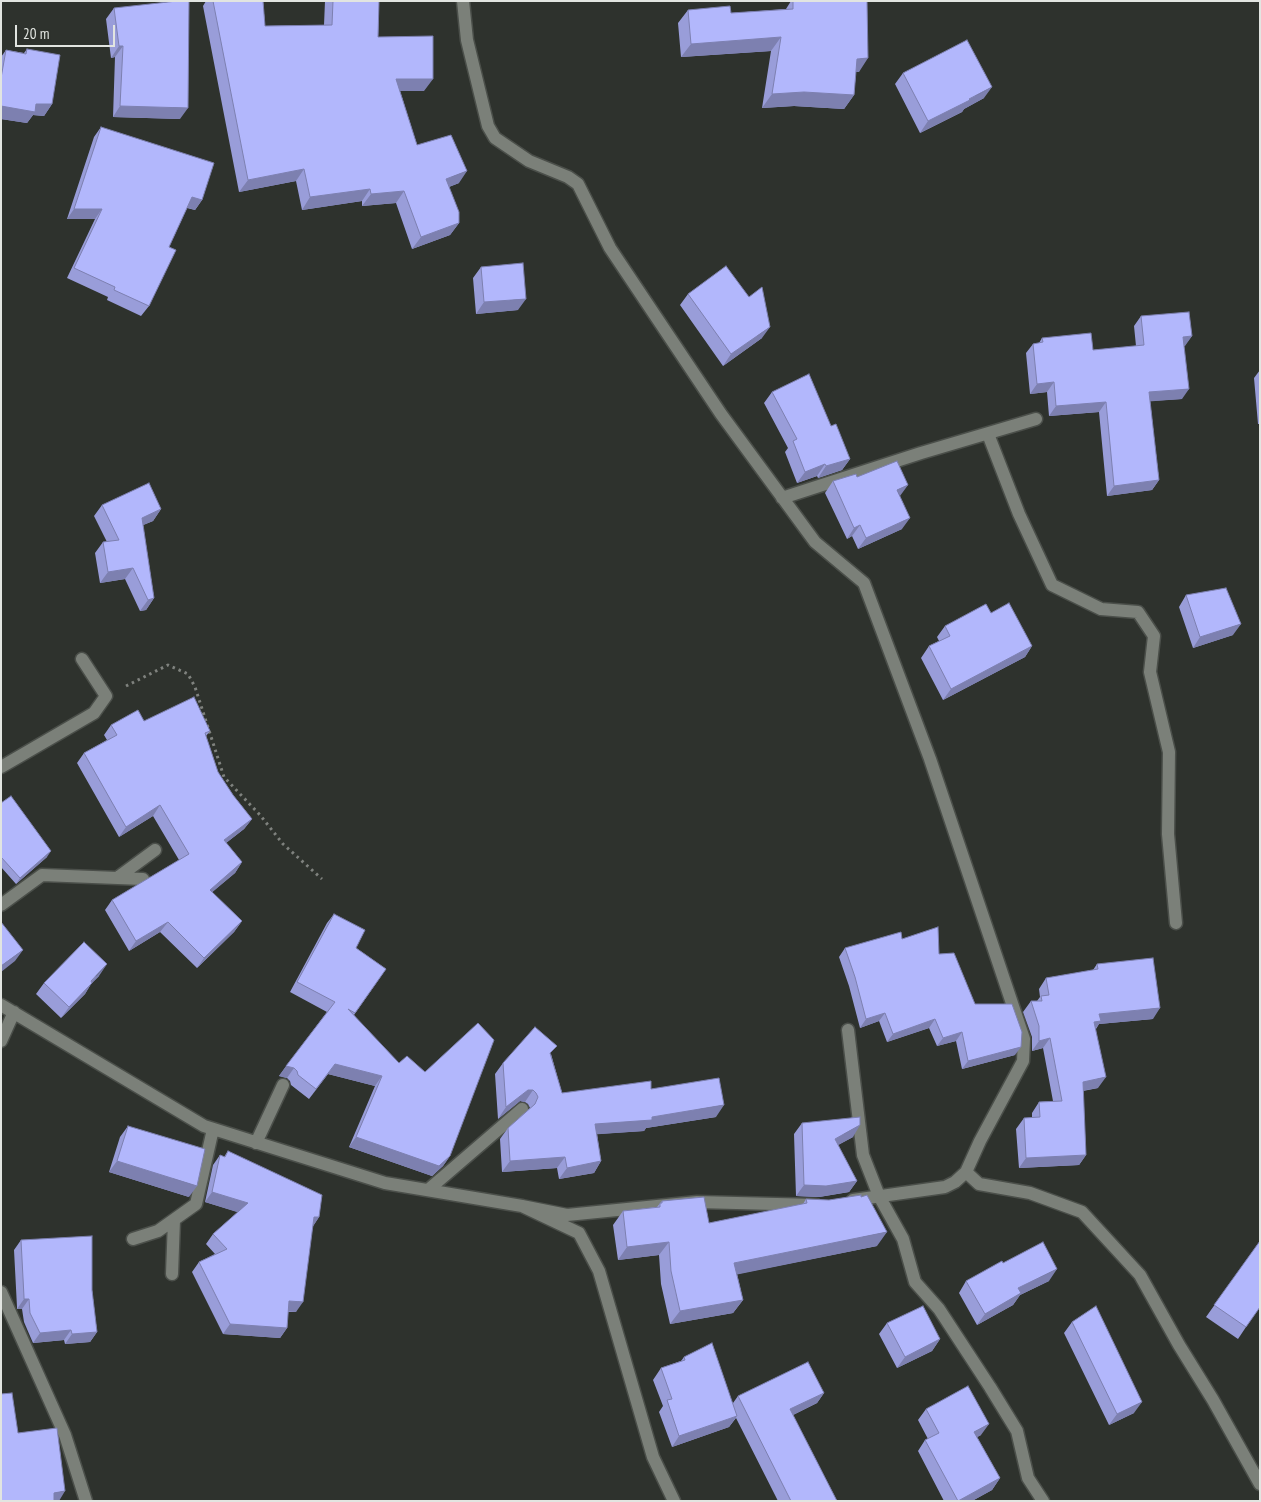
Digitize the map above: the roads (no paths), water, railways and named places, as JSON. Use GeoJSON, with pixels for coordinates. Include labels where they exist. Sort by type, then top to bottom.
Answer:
{"type":"FeatureCollection","features":[{"type":"Feature","properties":{"kind":"street"},"geometry":{"type":"LineString","coordinates":[[463,1],[467,40],[488,126],[495,138],[529,160],[556,171],[578,184],[610,248],[721,414],[815,542],[864,584],[930,759],[1024,1039],[1023,1060],[980,1141],[966,1172],[955,1182],[944,1187],[844,1201]]}},
{"type":"Feature","properties":{"kind":"street"},"geometry":{"type":"LineString","coordinates":[[782,498],[1036,419]]}},
{"type":"Feature","properties":{"kind":"street"},"geometry":{"type":"LineString","coordinates":[[988,434],[1019,514],[1052,585],[1101,609],[1138,612],[1154,636],[1150,672],[1169,752],[1168,834],[1176,923]]}},
{"type":"Feature","properties":{"kind":"street"},"geometry":{"type":"LineString","coordinates":[[1,767],[94,713],[106,696],[82,659]]}},
{"type":"Feature","properties":{"kind":"street"},"geometry":{"type":"LineString","coordinates":[[117,878],[156,850]]}},
{"type":"Feature","properties":{"kind":"street"},"geometry":{"type":"LineString","coordinates":[[1,905],[42,875],[143,879]]}},
{"type":"Feature","properties":{"kind":"street"},"geometry":{"type":"LineString","coordinates":[[1,1005],[204,1126],[385,1183],[567,1215],[697,1202],[827,1204]]}},
{"type":"Feature","properties":{"kind":"street"},"geometry":{"type":"LineString","coordinates":[[1,1040],[14,1012]]}},
{"type":"Feature","properties":{"kind":"street"},"geometry":{"type":"LineString","coordinates":[[848,1030],[863,1155],[879,1196],[903,1239],[915,1282],[939,1309],[1016,1431],[1028,1478],[1043,1501]]}},
{"type":"Feature","properties":{"kind":"street"},"geometry":{"type":"LineString","coordinates":[[256,1143],[283,1085]]}},
{"type":"Feature","properties":{"kind":"street"},"geometry":{"type":"LineString","coordinates":[[428,1190],[522,1109]]}},
{"type":"Feature","properties":{"kind":"street"},"geometry":{"type":"LineString","coordinates":[[133,1239],[158,1231],[196,1204],[213,1129]]}},
{"type":"Feature","properties":{"kind":"street"},"geometry":{"type":"LineString","coordinates":[[966,1172],[979,1184],[1030,1193],[1082,1212],[1140,1276],[1260,1484]]}},
{"type":"Feature","properties":{"kind":"street"},"geometry":{"type":"LineString","coordinates":[[522,1206],[579,1233],[599,1271],[653,1457],[674,1501]]}},
{"type":"Feature","properties":{"kind":"street"},"geometry":{"type":"LineString","coordinates":[[172,1274],[174,1220]]}},
{"type":"Feature","properties":{"kind":"street"},"geometry":{"type":"LineString","coordinates":[[1,1292],[65,1435],[86,1501]]}}]}
